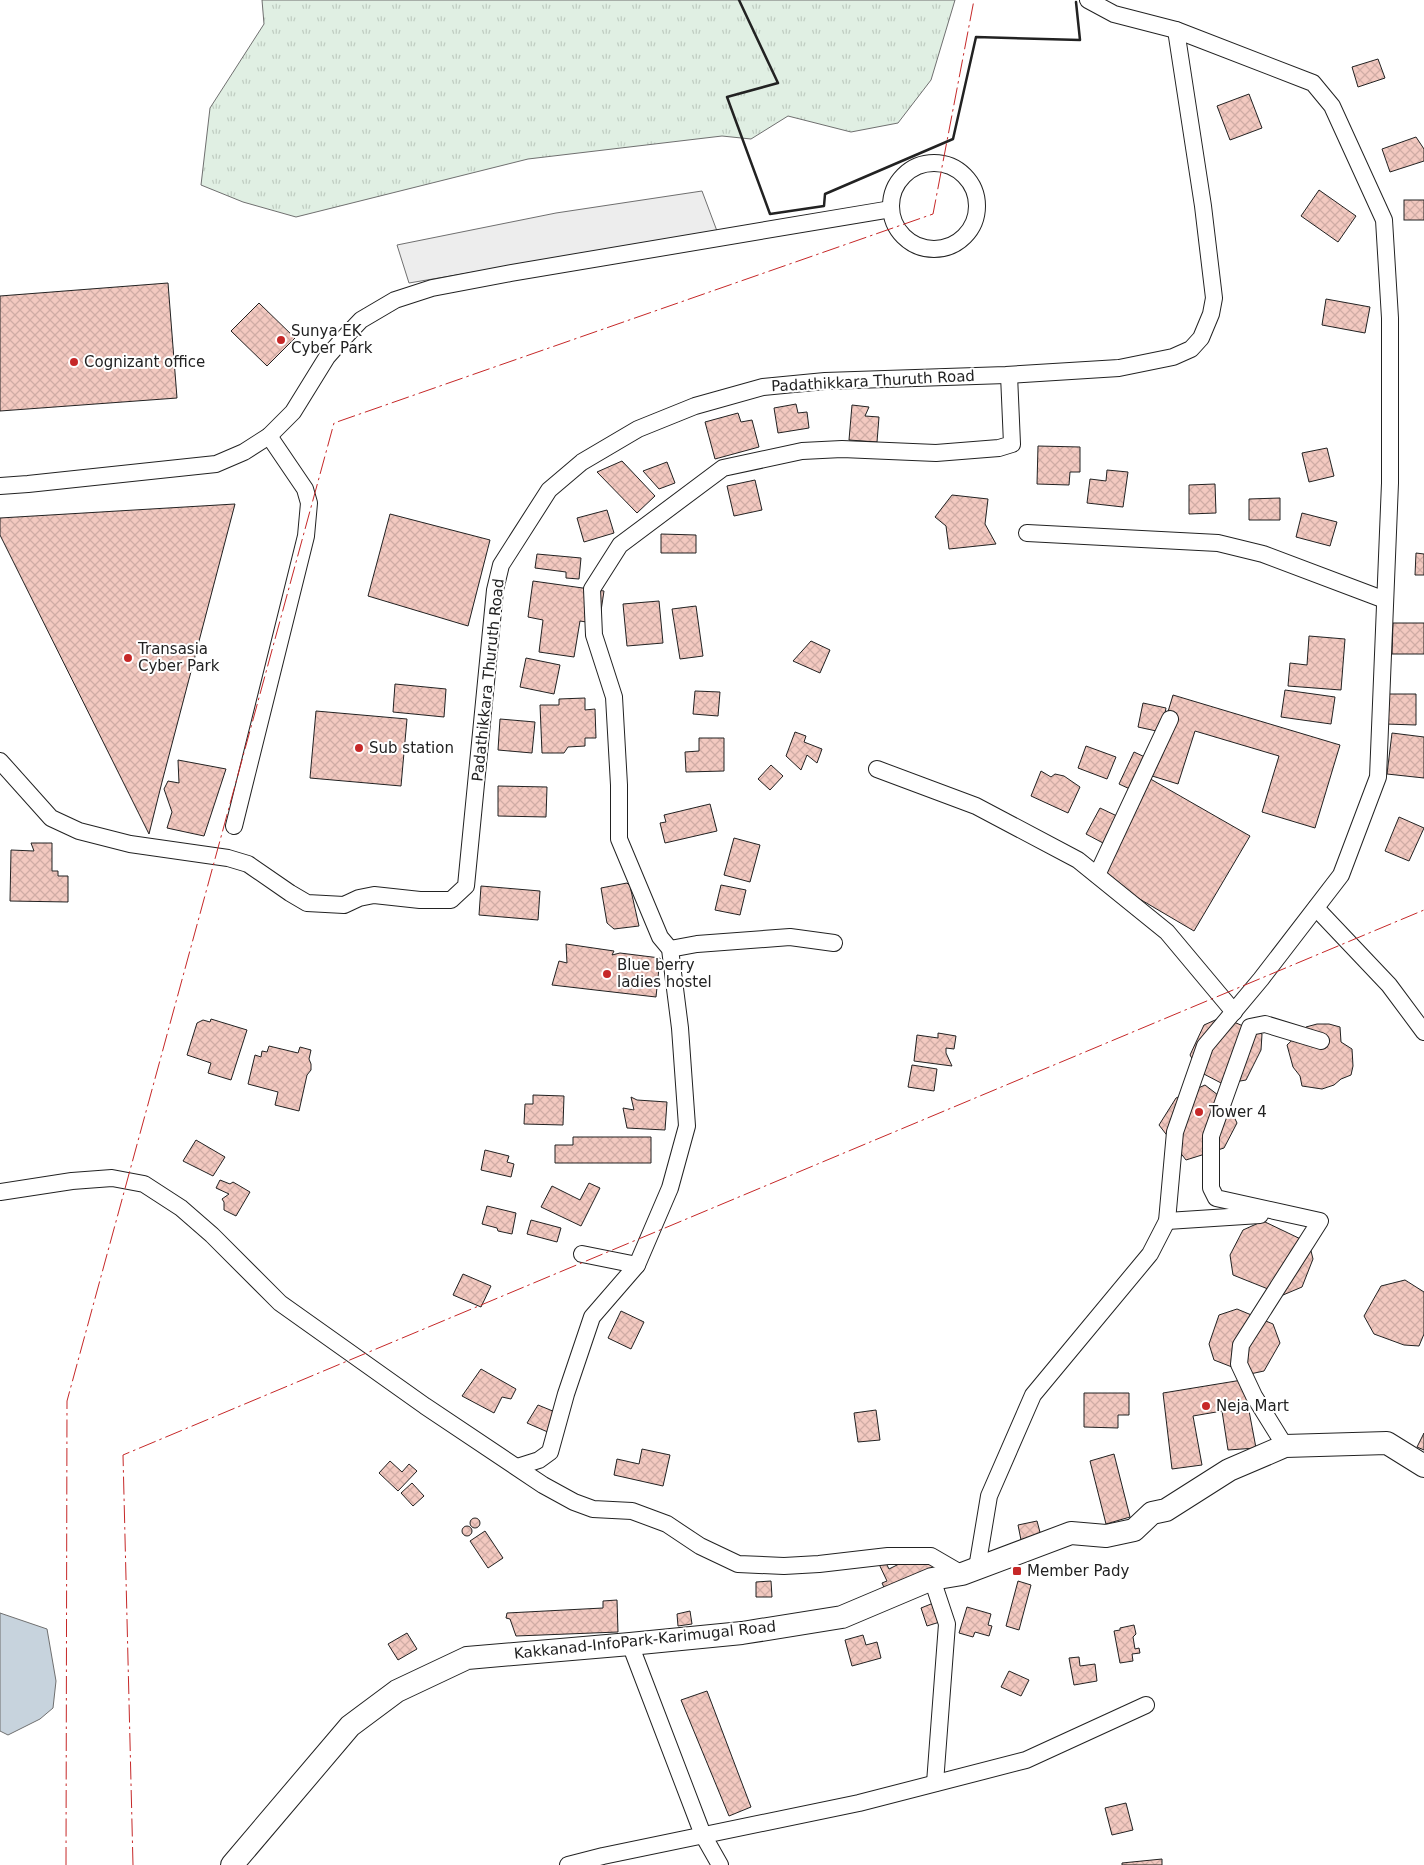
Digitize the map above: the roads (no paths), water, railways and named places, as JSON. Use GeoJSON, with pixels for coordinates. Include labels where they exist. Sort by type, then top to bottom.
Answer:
{"type":"FeatureCollection","features":[{"type":"Feature","properties":{"kind":"main road","name":"Kakkanad-InfoPark-Karimugal Road"},"geometry":{"type":"LineString","coordinates":[[232,1865],[350,1726],[397,1691],[467,1658],[742,1633],[842,1617],[932,1579],[969,1571],[1071,1532],[1106,1536],[1134,1530],[1152,1513],[1166,1510],[1229,1470],[1285,1446],[1387,1443],[1424,1466]]}},
{"type":"Feature","properties":{"kind":"street"},"geometry":{"type":"LineString","coordinates":[[0,1192],[112,1178],[144,1184],[181,1208],[212,1235],[280,1303],[417,1400],[543,1485],[574,1502],[593,1509],[632,1511],[667,1524],[700,1546],[738,1564],[784,1566],[888,1556],[930,1556],[969,1571],[988,1496],[1033,1395],[1150,1254],[1168,1221],[1175,1132],[1205,1046],[1234,1012],[1341,875],[1378,777],[1390,483],[1390,318],[1384,220],[1332,106],[1313,83],[1176,30],[1114,14],[1088,0]]}},
{"type":"Feature","properties":{"kind":"street","name":"Padathikkara Thuruth Road"},"geometry":{"type":"LineString","coordinates":[[0,761],[51,818],[79,832],[130,844],[228,858],[248,864],[307,903],[344,905],[359,898],[374,895],[420,900],[451,900],[466,886],[470,861],[495,590],[501,565],[550,490],[582,462],[638,428],[695,406],[763,387],[844,380],[1009,375],[1119,368],[1173,357],[1191,349],[1201,338],[1206,330],[1214,298],[1203,206],[1176,30]]}},
{"type":"Feature","properties":{"kind":"street"},"geometry":{"type":"LineString","coordinates":[[931,162],[948,165],[963,173],[973,186],[978,202],[976,219],[967,234],[954,244],[937,249],[920,247],[906,238],[895,225],[891,209],[893,192],[901,177],[914,167],[931,162]]}},
{"type":"Feature","properties":{"kind":"street"},"geometry":{"type":"LineString","coordinates":[[0,486],[216,464],[244,452],[269,436],[293,412],[327,357],[361,320],[395,300],[432,288],[891,209]]}},
{"type":"Feature","properties":{"kind":"street"},"geometry":{"type":"LineString","coordinates":[[517,1467],[539,1460],[550,1452],[566,1394],[592,1317],[637,1265],[670,1188],[687,1126],[680,1028],[670,949],[660,937],[619,839],[619,785],[614,697],[594,635],[592,589],[620,545],[723,468],[802,450],[842,448],[936,453],[999,448],[1012,444],[1009,375]]}},
{"type":"Feature","properties":{"kind":"street"},"geometry":{"type":"LineString","coordinates":[[234,826],[306,536],[309,503],[305,489],[269,436]]}},
{"type":"Feature","properties":{"kind":"street"},"geometry":{"type":"LineString","coordinates":[[1027,532],[1218,543],[1262,554],[1385,600]]}},
{"type":"Feature","properties":{"kind":"street"},"geometry":{"type":"LineString","coordinates":[[1097,875],[1170,719]]}},
{"type":"Feature","properties":{"kind":"street"},"geometry":{"type":"LineString","coordinates":[[877,770],[976,806],[1078,860],[1168,932],[1234,1012]]}},
{"type":"Feature","properties":{"kind":"street"},"geometry":{"type":"LineString","coordinates":[[1316,908],[1389,985],[1424,1032]]}},
{"type":"Feature","properties":{"kind":"street"},"geometry":{"type":"LineString","coordinates":[[670,949],[697,944],[790,937],[834,943]]}},
{"type":"Feature","properties":{"kind":"street"},"geometry":{"type":"LineString","coordinates":[[1285,1446],[1254,1396],[1239,1364],[1241,1345],[1320,1221],[1216,1198],[1211,1188],[1211,1136],[1250,1027],[1265,1024],[1321,1041]]}},
{"type":"Feature","properties":{"kind":"street"},"geometry":{"type":"LineString","coordinates":[[1168,1221],[1260,1215]]}},
{"type":"Feature","properties":{"kind":"street"},"geometry":{"type":"LineString","coordinates":[[582,1254],[637,1265]]}},
{"type":"Feature","properties":{"kind":"street"},"geometry":{"type":"LineString","coordinates":[[932,1579],[948,1624],[936,1783]]}},
{"type":"Feature","properties":{"kind":"street"},"geometry":{"type":"LineString","coordinates":[[630,1644],[703,1835],[720,1865]]}},
{"type":"Feature","properties":{"kind":"street"},"geometry":{"type":"LineString","coordinates":[[568,1865],[859,1802],[1026,1760],[1146,1705]]}},
{"type":"Feature","properties":{"kind":"place","name":"Sunya EK Cyber Park"},"geometry":{"type":"Point","coordinates":[281,340]}},
{"type":"Feature","properties":{"kind":"place","name":"Cognizant office"},"geometry":{"type":"Point","coordinates":[74,362]}},
{"type":"Feature","properties":{"kind":"place","name":"Transasia Cyber Park"},"geometry":{"type":"Point","coordinates":[128,658]}},
{"type":"Feature","properties":{"kind":"place","name":"Sub station"},"geometry":{"type":"Point","coordinates":[359,748]}},
{"type":"Feature","properties":{"kind":"place","name":"Blue berry ladies hostel"},"geometry":{"type":"Point","coordinates":[607,974]}},
{"type":"Feature","properties":{"kind":"place","name":"Tower 4"},"geometry":{"type":"Point","coordinates":[1199,1112]}},
{"type":"Feature","properties":{"kind":"place","name":"Neja Mart"},"geometry":{"type":"Point","coordinates":[1206,1406]}},
{"type":"Feature","properties":{"kind":"place","name":"Member Pady"},"geometry":{"type":"Point","coordinates":[1017,1571]}}]}
